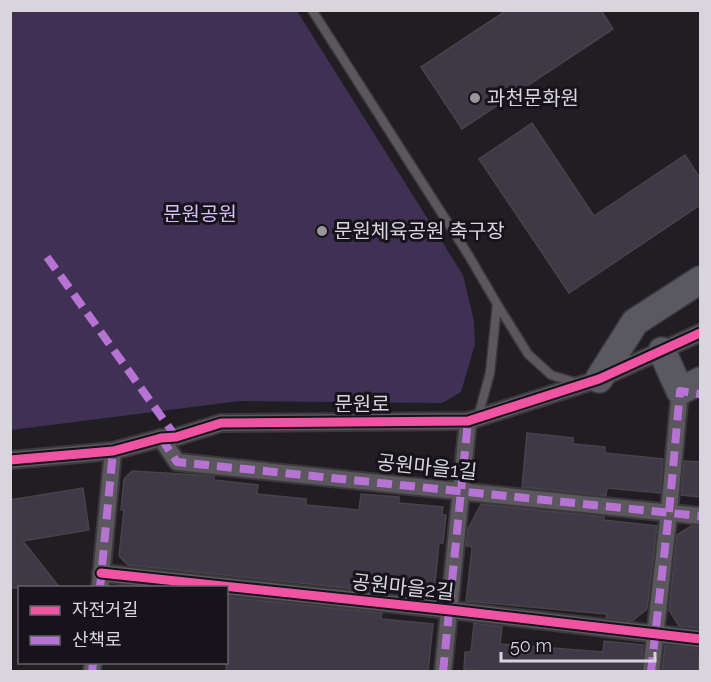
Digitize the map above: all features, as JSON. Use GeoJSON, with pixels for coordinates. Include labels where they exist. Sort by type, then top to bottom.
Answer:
{"type":"FeatureCollection","features":[{"type":"Feature","properties":{"kind":"highway"},"geometry":{"type":"LineString","coordinates":[[590,382],[635,322],[700,280]]}},
{"type":"Feature","properties":{"kind":"highway"},"geometry":{"type":"LineString","coordinates":[[662,351],[694,388]]}},
{"type":"Feature","properties":{"kind":"street","name":"문원로"},"geometry":{"type":"LineString","coordinates":[[10,460],[113,451],[161,438],[176,437],[221,423],[473,420],[590,382],[700,333]]}},
{"type":"Feature","properties":{"kind":"street"},"geometry":{"type":"LineString","coordinates":[[651,672],[669,512],[694,388]]}},
{"type":"Feature","properties":{"kind":"street"},"geometry":{"type":"LineString","coordinates":[[443,672],[462,492],[473,420]]}},
{"type":"Feature","properties":{"kind":"street","name":"공원마을1길"},"geometry":{"type":"LineString","coordinates":[[161,438],[177,462],[700,516]]}},
{"type":"Feature","properties":{"kind":"street"},"geometry":{"type":"LineString","coordinates":[[101,580],[113,451]]}},
{"type":"Feature","properties":{"kind":"street","name":"공원마을2길"},"geometry":{"type":"LineString","coordinates":[[101,580],[171,586]]}},
{"type":"Feature","properties":{"kind":"street","name":"공원마을2길"},"geometry":{"type":"LineString","coordinates":[[228,591],[450,610],[700,639]]}},
{"type":"Feature","properties":{"kind":"lane"},"geometry":{"type":"LineString","coordinates":[[312,10],[469,256],[528,354],[551,375],[590,382]]}},
{"type":"Feature","properties":{"kind":"lane"},"geometry":{"type":"LineString","coordinates":[[473,420],[490,373],[497,304]]}},
{"type":"Feature","properties":{"kind":"green space","name":"문원공원"},"geometry":{"type":"Polygon","coordinates":[[[10,11],[297,11],[463,275],[474,321],[475,344],[461,392],[442,403],[240,401],[11,430],[10,11]]]}},
{"type":"Feature","properties":{"kind":"building","name":"과천문화원"},"geometry":{"type":"Polygon","coordinates":[[[507,10],[601,10],[613,29],[462,129],[421,67],[507,10]]]}},
{"type":"Feature","properties":{"kind":"building"},"geometry":{"type":"Polygon","coordinates":[[[532,123],[594,216],[685,155],[700,178],[700,205],[569,293],[479,159],[532,123]]]}},
{"type":"Feature","properties":{"kind":"building"},"geometry":{"type":"Polygon","coordinates":[[[527,433],[573,438],[573,444],[605,447],[605,453],[663,459],[660,493],[607,488],[606,496],[522,487],[527,433]]]}},
{"type":"Feature","properties":{"kind":"building"},"geometry":{"type":"Polygon","coordinates":[[[684,461],[700,462],[700,497],[681,495],[684,461]]]}},
{"type":"Feature","properties":{"kind":"building"},"geometry":{"type":"Polygon","coordinates":[[[132,471],[214,476],[214,480],[258,485],[257,494],[306,499],[306,505],[359,510],[361,494],[399,497],[399,503],[443,507],[442,515],[446,515],[443,543],[439,543],[434,592],[385,587],[384,592],[128,565],[119,556],[124,510],[121,510],[124,479],[132,471]]]}},
{"type":"Feature","properties":{"kind":"building"},"geometry":{"type":"Polygon","coordinates":[[[83,488],[89,530],[23,541],[58,586],[10,588],[10,500],[83,488]]]}},
{"type":"Feature","properties":{"kind":"building"},"geometry":{"type":"Polygon","coordinates":[[[481,504],[604,517],[604,520],[657,526],[647,609],[632,621],[606,618],[607,614],[466,601],[472,549],[471,546],[466,546],[468,529],[481,504]]]}},
{"type":"Feature","properties":{"kind":"building"},"geometry":{"type":"Polygon","coordinates":[[[691,526],[700,526],[700,628],[679,626],[669,610],[677,535],[691,526]]]}},
{"type":"Feature","properties":{"kind":"building"},"geometry":{"type":"Polygon","coordinates":[[[228,597],[382,613],[381,619],[433,624],[428,672],[226,672],[228,597]]]}},
{"type":"Feature","properties":{"kind":"building"},"geometry":{"type":"Polygon","coordinates":[[[474,623],[502,627],[500,644],[603,652],[604,641],[643,645],[641,672],[487,672],[464,669],[465,652],[471,652],[474,623]]]}},
{"type":"Feature","properties":{"kind":"building"},"geometry":{"type":"Polygon","coordinates":[[[665,645],[700,649],[698,672],[662,672],[665,645]]]}},
{"type":"Feature","properties":{"kind":"marked path"},"geometry":{"type":"LineString","coordinates":[[47,257],[176,437]]}},
{"type":"Feature","properties":{"kind":"marked path"},"geometry":{"type":"LineString","coordinates":[[651,672],[680,391],[700,394]]}},
{"type":"Feature","properties":{"kind":"marked path"},"geometry":{"type":"LineString","coordinates":[[443,672],[468,421]]}},
{"type":"Feature","properties":{"kind":"marked path"},"geometry":{"type":"LineString","coordinates":[[161,438],[177,462],[700,516]]}},
{"type":"Feature","properties":{"kind":"marked path"},"geometry":{"type":"LineString","coordinates":[[100,586],[113,451]]}},
{"type":"Feature","properties":{"kind":"marked path"},"geometry":{"type":"LineString","coordinates":[[92,672],[93,664]]}},
{"type":"Feature","properties":{"kind":"cycle path"},"geometry":{"type":"LineString","coordinates":[[10,460],[113,451],[161,438],[176,437],[221,423],[468,421],[599,379],[700,333]]}},
{"type":"Feature","properties":{"kind":"cycle path"},"geometry":{"type":"LineString","coordinates":[[101,573],[224,586]]}},
{"type":"Feature","properties":{"kind":"cycle path"},"geometry":{"type":"LineString","coordinates":[[228,586],[700,639]]}},
{"type":"Feature","properties":{"kind":"place","name":"과천문화원"},"geometry":{"type":"Point","coordinates":[475,98]}},
{"type":"Feature","properties":{"kind":"place","name":"문원체육공원 축구장"},"geometry":{"type":"Point","coordinates":[322,231]}}]}
